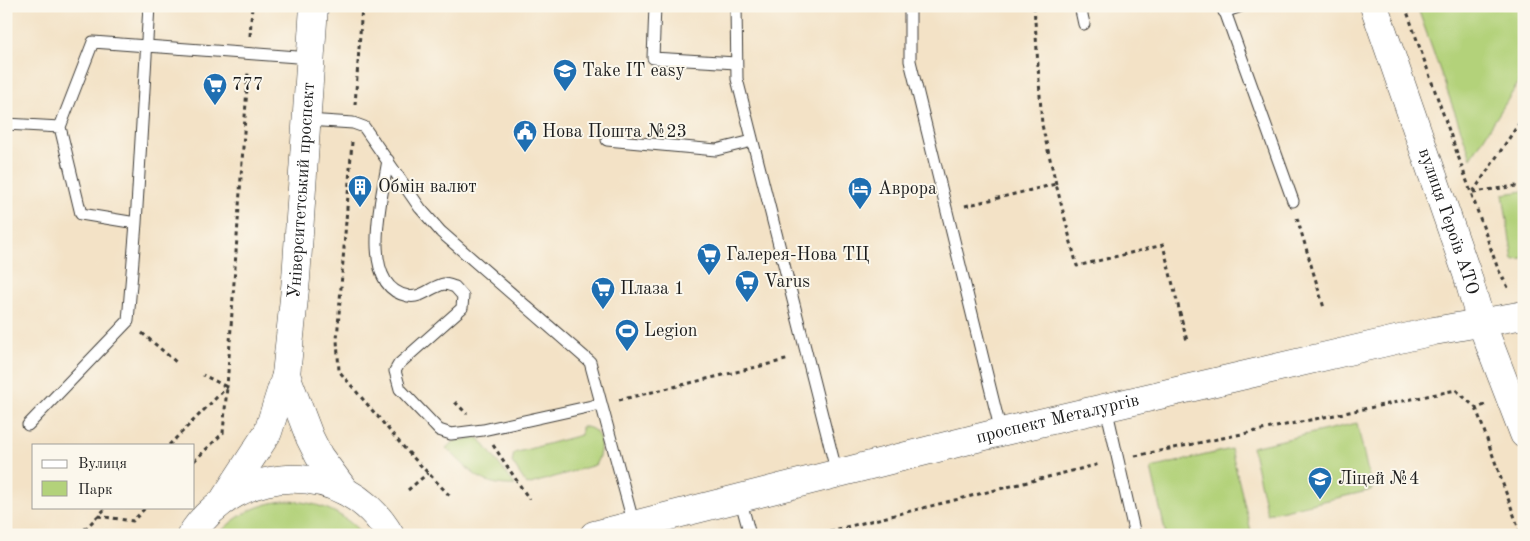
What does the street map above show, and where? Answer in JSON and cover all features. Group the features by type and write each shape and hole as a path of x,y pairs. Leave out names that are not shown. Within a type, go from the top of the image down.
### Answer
{"main road":[{"name":"Університетський проспект","path":"225,498 268,432 286,375 296,279 314,6"},
{"name":"вулиця Героїв АТО","path":"1374,6 1467,274 1481,322 1524,434"},
{"name":"проспект Металургів","path":"594,535 1106,407 1434,331 1523,315"},
{"path":"286,375 310,438 319,456 345,491"},
{"path":"191,535 214,506 247,486 280,479 296,478 321,482 345,491 368,507 394,533"}],"lane":[{"path":"28,425 128,321 149,6"},
{"path":"655,6 653,58 736,63"},
{"path":"736,6 736,63 752,141 837,474"},
{"path":"910,6 910,61 1001,432"},
{"path":"1080,6 1084,24"},
{"path":"1241,6 1224,9 1293,202"},
{"path":"136,223 81,214 60,128 93,42 311,58"},
{"path":"307,120 353,123 364,127 371,133 420,208 441,232 590,362 634,525"},
{"path":"6,124 60,128"},
{"path":"606,140 716,150 752,141"},
{"path":"388,160 376,235 377,260 384,279 394,290 408,296 422,294 444,284 455,287 462,296 462,308 400,364 395,372 400,389 439,430 451,434 483,430 601,404"},
{"path":"1106,407 1135,535"},
{"path":"740,498 750,535"}],"path":[{"path":"195,460 223,433 252,6"},
{"path":"362,6 337,340 339,371 451,498"},
{"path":"1034,6 1042,125 1077,266 1162,245 1187,342"},
{"path":"1405,6 1473,192 1498,269 1523,315"},
{"path":"1473,192 1524,116"},
{"path":"946,211 1056,184"},
{"path":"1473,192 1524,185"},
{"path":"1293,202 1324,308"},
{"path":"128,321 176,362"},
{"path":"601,404 796,358 808,358"},
{"path":"202,375 227,387"},
{"path":"170,444 227,387"},
{"path":"814,535 1118,459 1456,390 1476,408 1521,535"},
{"path":"1476,408 1511,398"},
{"path":"456,402 483,430 529,499"},
{"path":"408,490 428,473"},
{"path":"79,535 106,508"},
{"path":"98,516 133,521 145,508"}],"green space":[{"path":"1417,6 1524,6 1524,74 1471,158"},
{"path":"1524,191 1524,259 1513,260 1503,194"},
{"path":"1357,423 1372,490 1267,514 1252,447"},
{"path":"581,427 588,427 594,430 600,440 600,453 595,465 527,485 512,462 514,453 581,435"},
{"path":"479,438 515,485 492,483 476,476 446,448 454,441"},
{"path":"1231,449 1252,535 1166,535 1151,468"},
{"path":"284,501 318,505 328,509 346,520 363,535 218,535 240,516 256,508"}],"place":[{"name":"Take IT easy","path":"565,92"},
{"name":"777","path":"215,106"},
{"name":"Нова Пошта №23","path":"525,153"},
{"name":"Обмін валют","path":"360,208"},
{"name":"Аврора","path":"860,210"},
{"name":"Галерея-Нова ТЦ","path":"709,276"},
{"name":"Varus","path":"747,303"},
{"name":"Плаза 1","path":"603,310"},
{"name":"Legion","path":"627,352"},
{"name":"Ліцей №4","path":"1320,500"}]}
